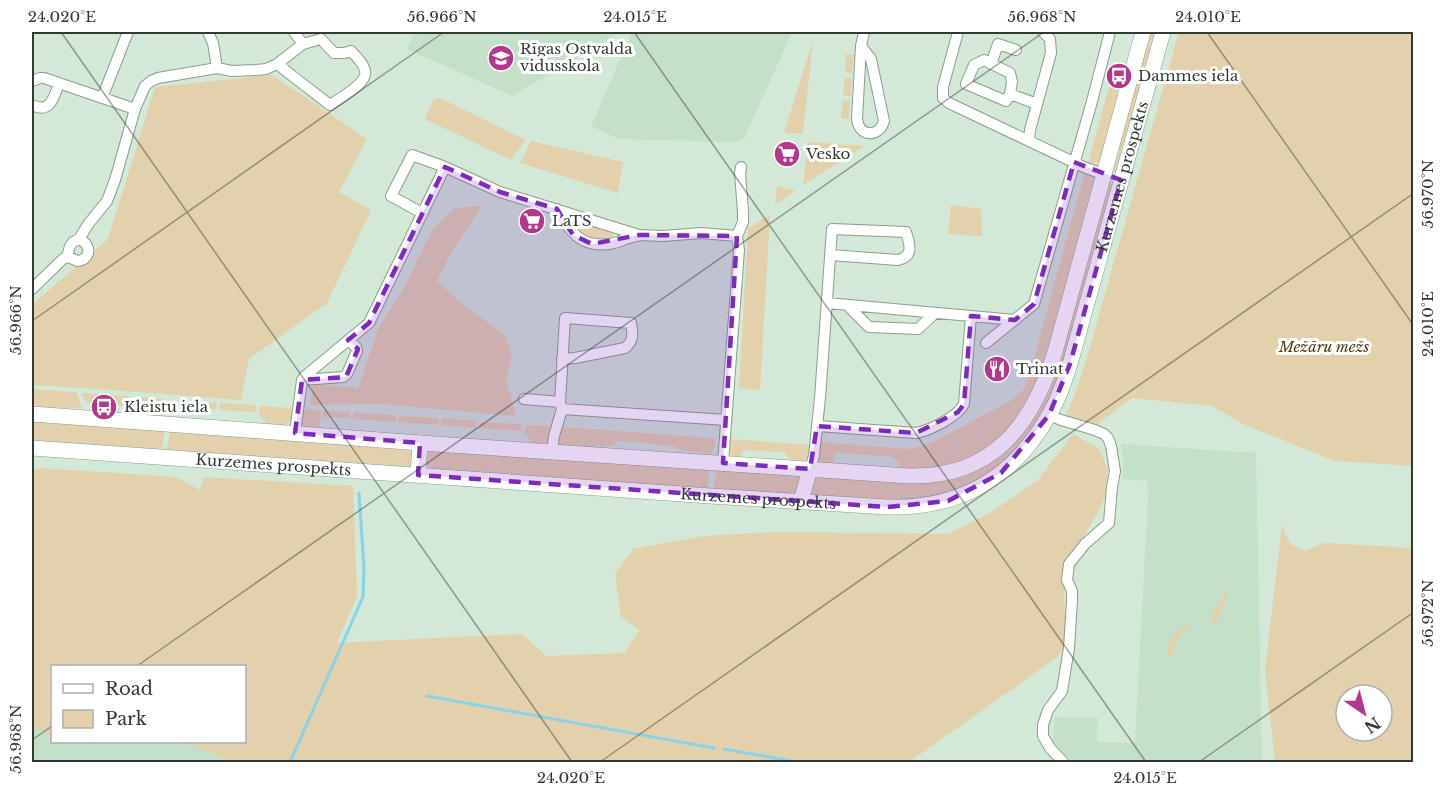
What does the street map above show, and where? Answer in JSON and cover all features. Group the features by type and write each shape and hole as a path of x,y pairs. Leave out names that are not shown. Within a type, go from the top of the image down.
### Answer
{"main road":[{"name":"Kurzemes prospekts","path":"32,414 909,476 948,473 971,465 991,454 1021,424 1039,394 1050,365 1143,32"},
{"name":"Kurzemes prospekts","path":"32,448 903,507 932,505 948,501 976,490 1001,472 1025,450 1049,415 1061,390 1163,32"},
{"path":"1103,174 1121,180"},
{"path":"418,475 420,443"},
{"path":"801,501 810,469"}],"street":[{"path":"102,98 128,32"},
{"path":"208,32 213,43 217,68"},
{"path":"294,32 303,44"},
{"path":"861,46 871,59 884,121 880,129 869,133 860,128 857,118 861,46 864,32"},
{"path":"958,32 943,87 943,98 949,103 1103,174"},
{"path":"1029,141 1051,53 1050,39 1043,32"},
{"path":"986,343 1034,304 1110,32"},
{"path":"32,289 67,257 70,246 79,239 93,216 104,207 111,193 135,109 145,87 151,81 217,68 232,71 266,69 277,64 303,44 321,39 334,53 351,51 366,73 364,81 330,105 277,64"},
{"path":"991,64 998,44 1016,51"},
{"path":"984,60 1010,74 1012,82 1010,94 1006,101 966,84 974,65 984,60"},
{"path":"32,81 40,78 59,83 135,109"},
{"path":"32,105 41,108 49,105 55,97 59,83"},
{"path":"1010,94 1037,104"},
{"path":"422,213 391,196 412,154 500,192 639,235"},
{"path":"295,433 302,380 369,323 445,167"},
{"path":"723,463 739,250 737,236 743,222 741,167"},
{"path":"557,209 573,235 592,244 610,244 639,235 701,233 737,236"},
{"path":"810,469 814,456 817,426 827,303 830,255 832,229 906,232 910,244 907,256 898,260 830,255"},
{"path":"67,257 77,261 86,256 87,246 79,239"},
{"path":"827,303 1015,320"},
{"path":"847,305 869,327 918,329 936,313"},
{"path":"817,426 916,433 932,428 958,412 964,404 970,316"},
{"path":"552,452 561,405 562,359 565,318 631,323 632,340 625,348 562,359"},
{"path":"302,380 343,377 347,374 357,351 348,340"},
{"path":"524,399 561,405 726,420"},
{"path":"1049,415 1104,434 1112,446 1115,471 1109,523 1085,544 1069,564 1067,580 1072,601 1069,648 1062,691 1048,710 1043,725 1043,736 1063,762"}],"highlighted area":[{"path":"1074,162 1121,180 1070,364 1049,415 1001,473 948,501 887,507 418,475 420,443 295,433 302,380 346,377 358,349 348,340 369,323 445,167 500,192 557,209 573,235 592,244 639,235 737,236 723,463 810,469 817,426 916,433 958,412 964,404 971,316 1015,320 1034,304"}],"shaded area":[{"name":"Rīgas Ostvalda vidusskola","path":"415,32 619,32 513,96 407,49"},
{"path":"632,32 792,32 744,139 734,142 619,139 591,126"},
{"path":"1121,444 1256,453 1262,762 1070,762 1053,741 1055,717 1098,718 1097,742 1135,743 1148,498 1147,481 1122,479 1124,464"},
{"path":"32,727 51,736 51,743 186,743 233,762 32,762"}],"green space":[{"path":"1150,32 1156,32 1119,170 1115,172 1111,169"},
{"name":"Mežāru mežs","path":"1179,32 1413,32 1413,466 1335,461 1243,424 1212,406 1132,398 1096,425 1065,418 1088,354"},
{"path":"813,40 803,134 784,133"},
{"path":"846,54 854,55 852,73 845,72"},
{"path":"272,75 367,139 339,192 371,210 327,303 249,359 241,400 32,385 32,305 108,239 155,87"},
{"path":"845,77 852,78 851,96 843,95"},
{"path":"1109,87 1118,89 1101,160 1093,165 1088,164"},
{"path":"440,98 525,140 511,160 425,119 433,100"},
{"path":"843,100 850,101 849,119 841,118"},
{"path":"531,141 623,162 618,193 520,163"},
{"path":"808,142 864,146 803,185"},
{"path":"1085,172 1096,183 1093,193 1089,196 1041,375 1033,393 1007,431 980,454 952,466 905,471 893,457 835,453 833,465 820,463 818,460 820,442 915,448 935,441 1012,400 1024,389"},
{"path":"1108,183 1113,185 1059,380 1037,425 1005,462 968,488 920,501 812,496 810,493 813,476 944,480 960,476 978,469 1019,435"},
{"path":"777,186 795,191 775,205"},
{"path":"951,205 981,209 982,236 948,234"},
{"path":"482,206 454,248 437,281 460,302 505,335 512,356 506,379 516,416 380,404 310,405 313,384 358,388 379,327 403,290 432,230 455,208"},
{"path":"770,215 760,390 739,388 748,228"},
{"path":"579,222 613,233 614,236 611,239 592,241 572,227 574,223"},
{"path":"32,389 76,392 82,408 37,409 32,403"},
{"path":"82,393 129,396 129,398 125,406 87,402"},
{"path":"136,397 165,399 166,418 129,411"},
{"path":"184,401 216,403 217,409 181,407"},
{"path":"222,403 254,405 257,409 256,412 220,410"},
{"path":"262,406 291,408 293,410 291,420 283,426 269,426 259,415 259,409"},
{"path":"301,409 319,410 321,413 320,428 304,427 300,423"},
{"path":"325,410 348,412 350,418 323,417"},
{"path":"355,412 394,415 396,422 353,419"},
{"path":"399,417 439,420 438,425 398,422"},
{"path":"443,418 475,421 476,428 441,425"},
{"path":"32,420 165,430 161,451 32,442"},
{"path":"482,422 520,424 522,431 479,428"},
{"path":"526,425 551,426 547,441 534,445 524,433"},
{"path":"561,427 713,438 715,447 710,454 679,450 673,446 619,441 616,441 615,446 562,447 559,442"},
{"path":"170,431 410,450 413,461 406,468 167,450"},
{"path":"1073,434 1099,449 1108,469 1106,496 1080,543 1063,564 1065,647 1056,658 909,762 233,762 186,743 246,743 246,665 51,665 51,736 32,727 32,470 41,468 176,477 200,490 204,477 353,486 357,596 337,643 522,634 546,656 625,653 639,630 621,617 615,574 633,549 704,536 776,532 948,534 990,513 1038,480"},
{"path":"730,439 810,445 808,458 804,463 793,463 784,452 743,450 741,460 730,454"},
{"path":"433,450 709,468 708,489 434,470 427,465 427,457"},
{"path":"717,469 801,477 793,495 713,490"},
{"path":"1282,525 1290,544 1305,551 1324,543 1413,548 1413,762 1275,762 1265,670"},
{"path":"1228,589 1230,590 1217,622 1211,625 1214,611"},
{"path":"1190,621 1176,643 1173,655 1166,659 1172,637"}],"waterway":[{"path":"290,762 363,597 364,568 359,493"},
{"path":"427,696 714,748"},
{"path":"724,749 796,762"}],"place":[{"name":"Rīgas Ostvalda vidusskola","path":"501,58"},
{"name":"Dammes iela","path":"1119,76"},
{"name":"Vesko","path":"787,154"},
{"name":"LaTS","path":"532,221"},
{"name":"Trinat","path":"997,369"},
{"name":"Kleistu iela","path":"104,407"}]}
